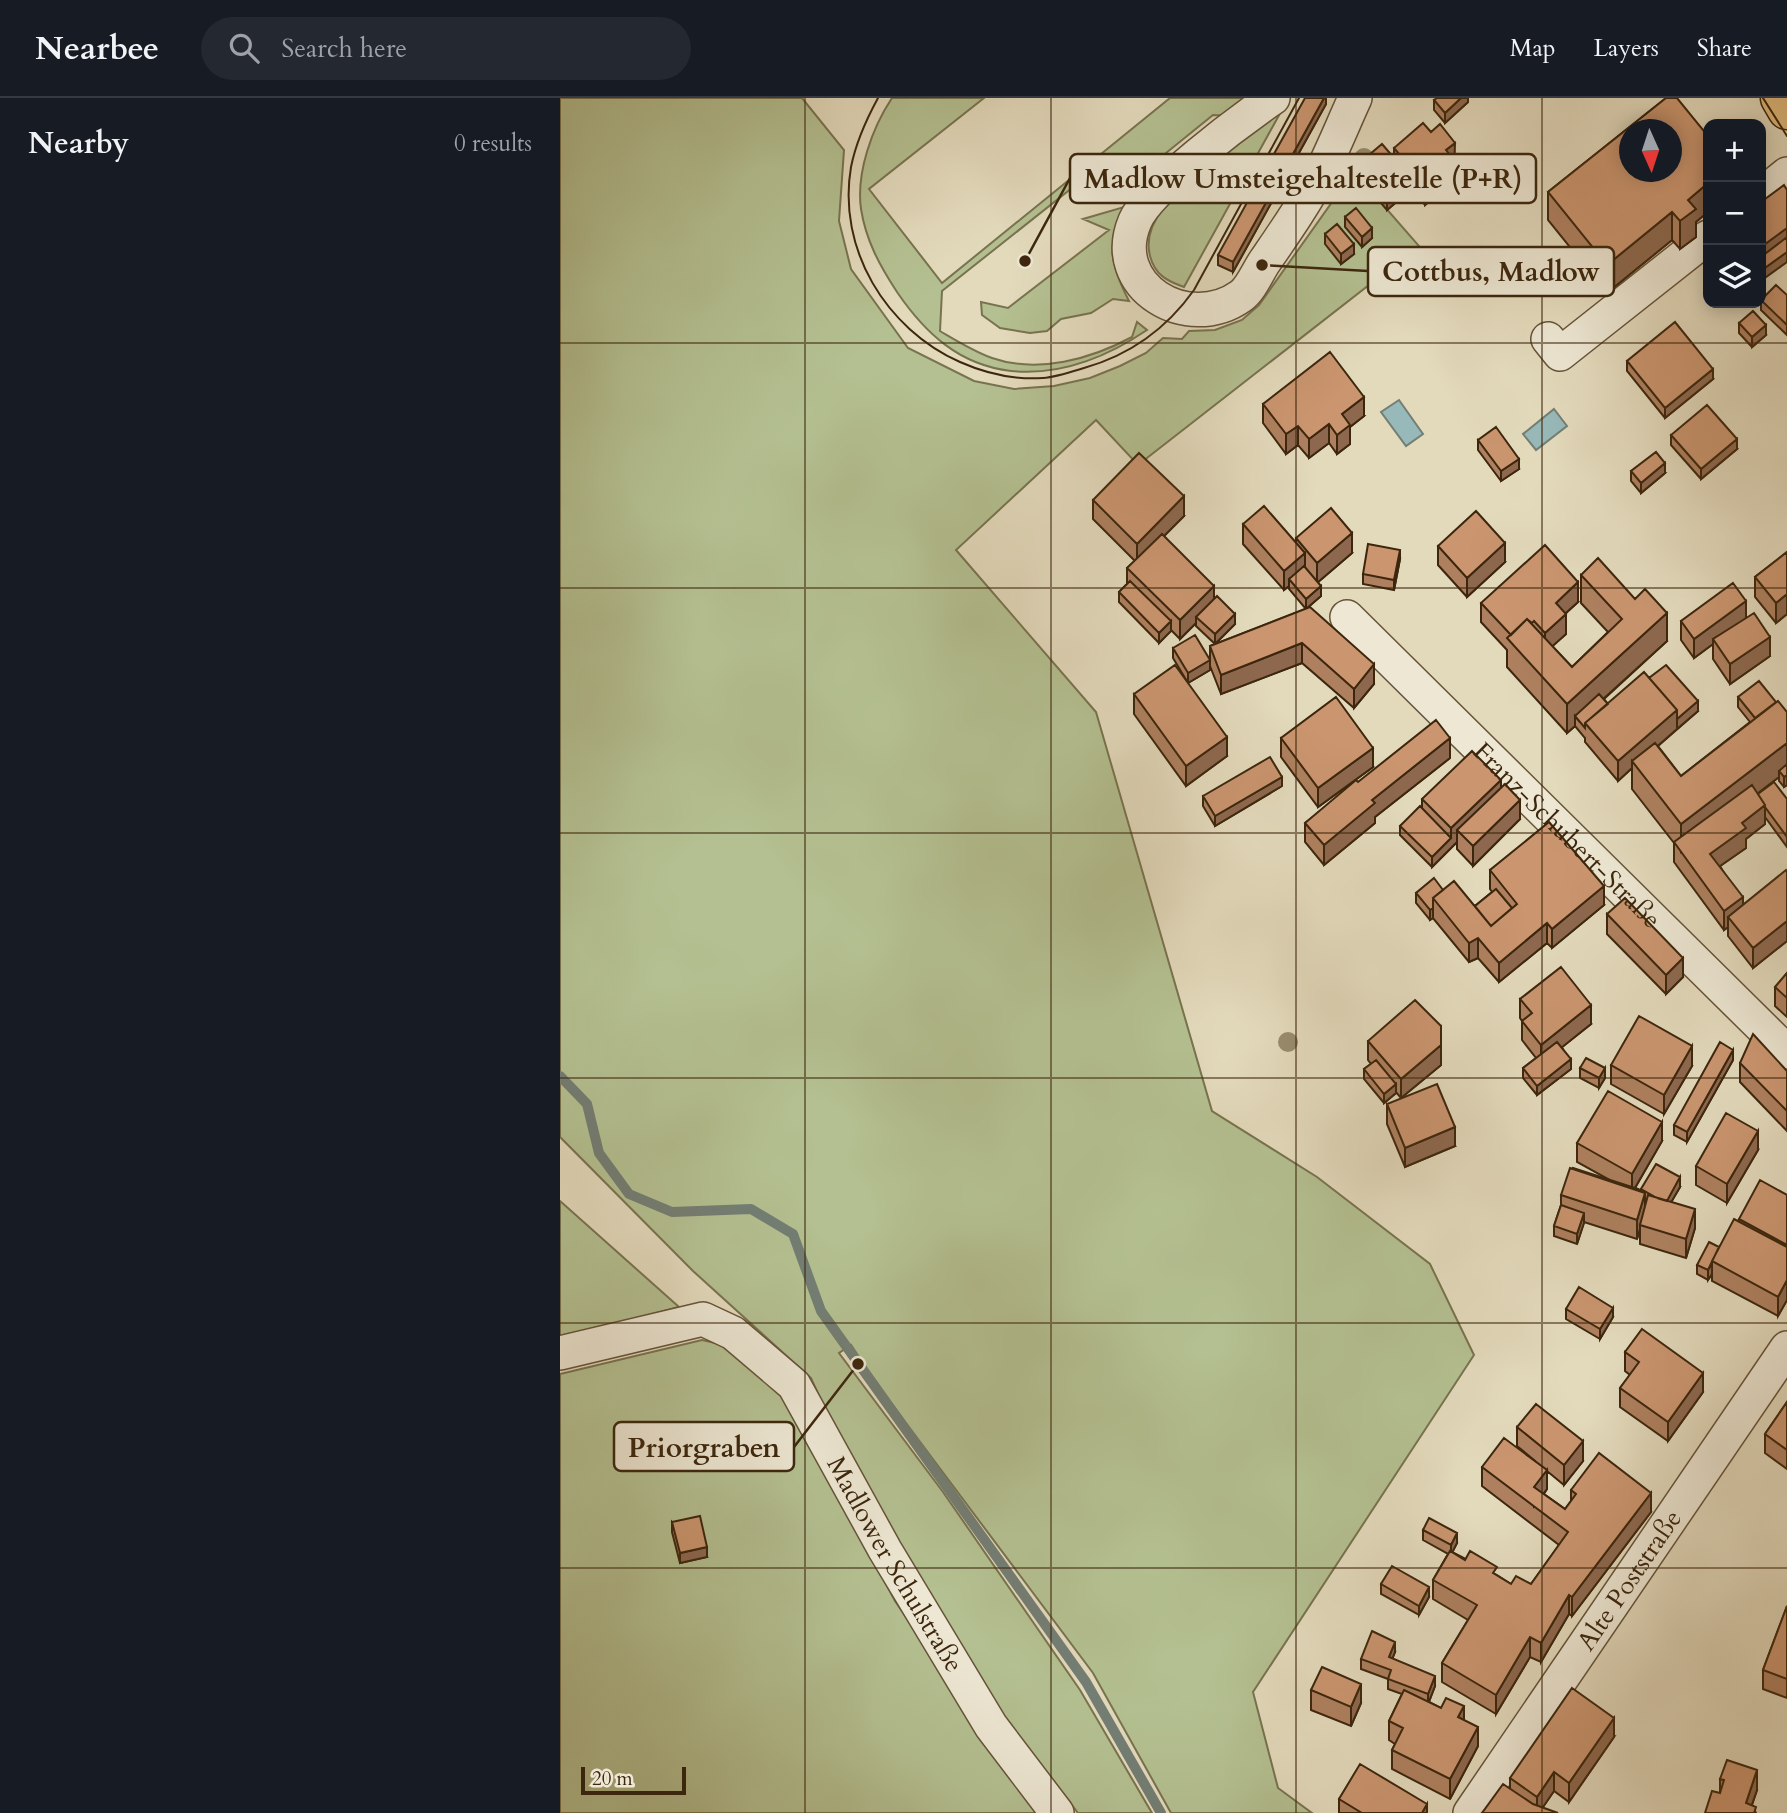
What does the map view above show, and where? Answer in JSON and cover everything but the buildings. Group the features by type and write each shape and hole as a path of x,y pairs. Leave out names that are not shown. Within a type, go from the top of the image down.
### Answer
{"main road":[{"path":"1780,98 1787,110"}],"street":[{"path":"1273,98 1237,123 1152,195 1136,218 1130,233 1129,250 1137,275 1152,294 1180,309 1217,307 1242,295 1290,225 1321,172 1355,98"},
{"path":"1766,191 1787,174"},
{"path":"1548,339 1560,354 1703,241"},
{"name":"Franz-Schubert-Straße","path":"1347,617 1787,1052"},
{"name":"Madlower Schulstraße","path":"560,1353 703,1319 733,1333 794,1385 885,1550 991,1727 1057,1813"},
{"name":"Alte Poststraße","path":"1469,1813 1787,1348"}],"green space":[{"path":"560,98 802,98 844,150 839,221 851,269 908,348 974,381 1014,389 1054,386 1090,378 1146,353 1163,338 1182,339 1189,331 1215,330 1242,320 1259,305 1335,198 1357,175 1419,246 1138,465 1096,420 956,550 1096,712 1212,1111 1317,1177 1430,1264 1474,1355 1253,1692 1278,1788 1312,1813 1171,1813 1093,1673 876,1383 851,1345 839,1353 943,1492 1080,1690 1152,1813 1078,1813 967,1668 885,1540 811,1378 693,1271 560,1137"},
{"path":"892,98 984,98 869,189 942,283 1170,98 1253,98 1230,116 1213,115 1166,153 1163,170 1148,180 1135,173 1072,188 942,291 940,331 978,352 1010,363 1046,364 1082,358 1132,337 1137,322 1147,330 1100,356 1065,367 1030,372 992,368 945,345 919,321 879,263 863,221 861,181 872,137"},
{"path":"1288,99 1184,287 1167,280 1158,273 1150,256 1149,240 1161,212 1184,187"},
{"path":"1124,207 1112,244 1114,266 1129,301 1113,299 1091,313 1061,319 1047,331 1030,333 1000,328 982,315 981,302 1008,308 1109,230 1083,219"},
{"path":"560,1201 679,1307 560,1338"},
{"path":"702,1340 733,1347 782,1391 895,1601 1040,1813 560,1813 560,1374"}],"water":[{"path":"1399,400 1423,434 1406,446 1381,412"},
{"path":"1554,409 1567,426 1536,450 1523,434"}],"waterway":[{"path":"560,1076 587,1104 599,1153 629,1194 672,1212 751,1209 793,1234 821,1311 1086,1682 1161,1813"}],"tram line":[{"path":"878,98 856,149 851,167 849,198 852,227 860,256 872,283 889,307 933,348 980,370 1011,377 1032,378 1064,374 1117,356 1146,338 1172,316 1194,290 1299,98"},
{"path":"1763,98 1787,136"}],"place":[{"name":"Madlow Umsteigehaltestelle (P+R)","path":"1025,261"},
{"name":"Cottbus, Madlow","path":"1262,265"},
{"name":"Priorgraben","path":"858,1364"}]}
